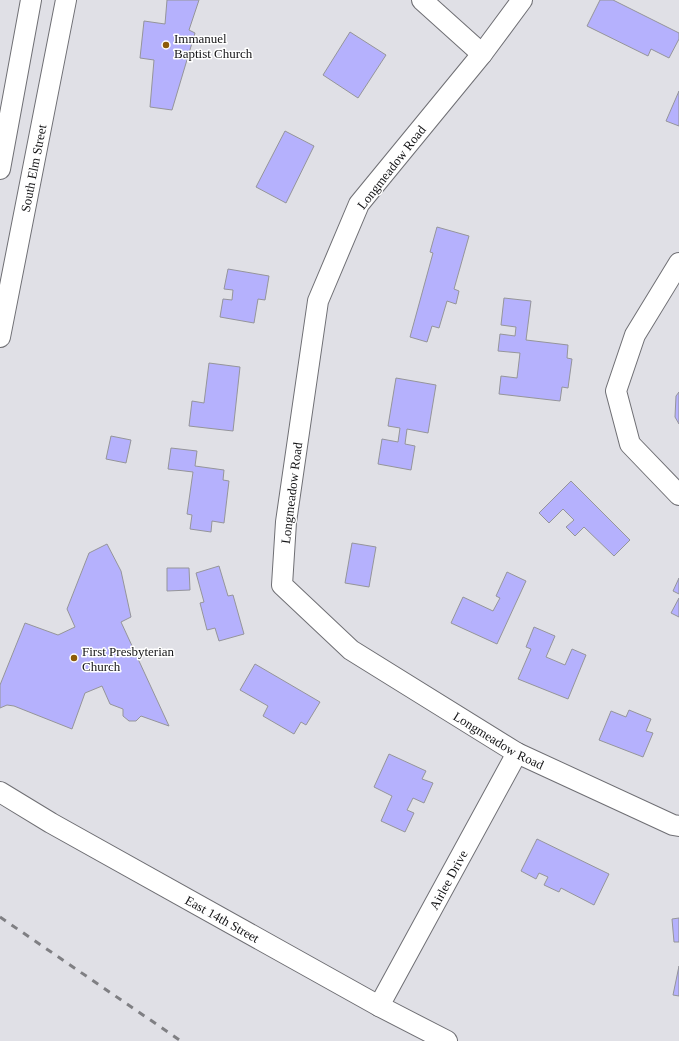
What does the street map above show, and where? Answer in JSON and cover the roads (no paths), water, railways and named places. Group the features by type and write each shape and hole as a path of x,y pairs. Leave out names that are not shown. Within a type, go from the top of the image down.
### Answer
{"street":[{"path":"0,169 32,0"},
{"name":"South Elm Street","path":"0,337 4,287 64,0"},
{"path":"422,0 482,54"},
{"name":"Longmeadow Road","path":"522,0 482,54 359,204 318,301 286,522 282,585 351,650 517,752 673,825 679,826"},
{"path":"679,263 635,335 616,391 630,444 679,495"},
{"name":"Airlee Drive","path":"379,1006 517,752"},
{"name":"East 14th Street","path":"0,792 51,823 379,1006 447,1041"}],"railway":[{"path":"0,917 181,1041"}],"place":[{"name":"Immanuel Baptist Church","path":"166,45"},
{"name":"First Presbyterian Church","path":"74,658"}]}
